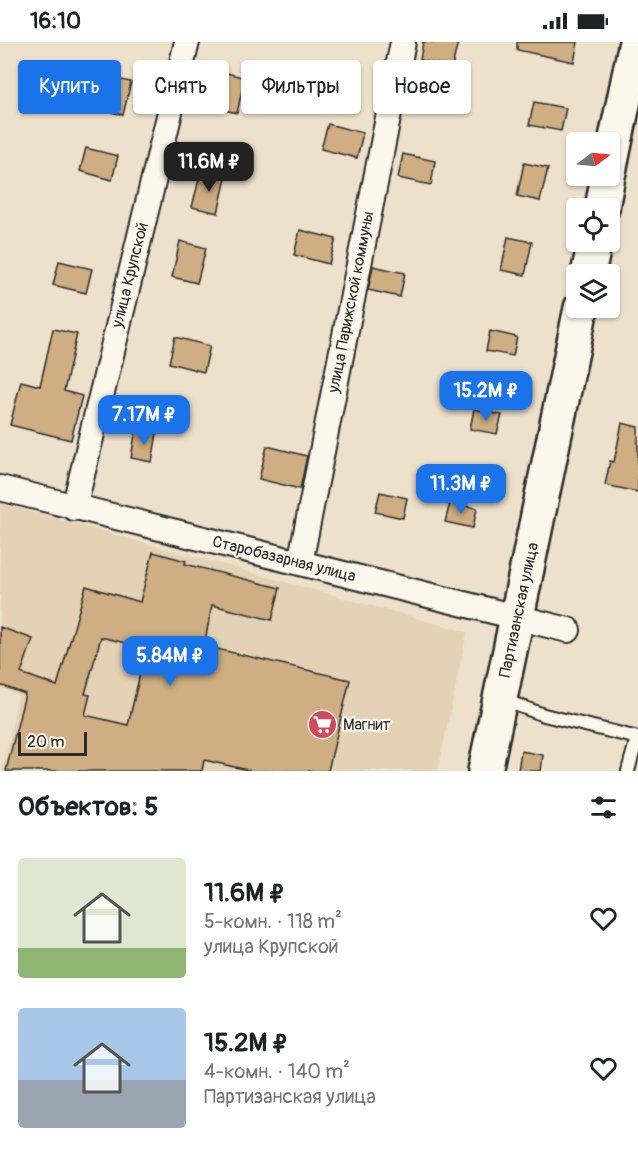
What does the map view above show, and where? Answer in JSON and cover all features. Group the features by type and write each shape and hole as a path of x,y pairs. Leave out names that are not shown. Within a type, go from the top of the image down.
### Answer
{"main road":[{"path":"618,132 636,42"},
{"name":"Партизанская улица","path":"485,771 579,318"}],"street":[{"name":"улица Крупской","path":"74,508 187,42"},
{"name":"улица Парижской коммуны","path":"300,563 403,42"},
{"name":"Старобазарная улица","path":"0,488 568,630"}],"lane":[{"path":"501,699 544,715 637,738 628,771"}],"shaded area":[{"path":"0,503 467,632 438,771 3,771 18,695 0,688"}],"building":[{"path":"423,42 458,42 454,60 420,60"},
{"path":"517,42 578,42 574,62 517,50"},
{"path":"229,74 241,77 241,96 237,113 229,111"},
{"path":"121,80 131,82 123,115 119,114 121,114"},
{"path":"534,102 566,108 561,131 529,125"},
{"path":"328,124 363,133 357,158 321,149"},
{"path":"86,148 118,156 112,180 80,171"},
{"path":"403,154 435,161 431,185 398,178"},
{"path":"524,163 548,168 540,201 517,196"},
{"path":"201,172 226,178 218,213 192,207"},
{"path":"300,230 336,239 329,264 294,255"},
{"path":"508,237 532,242 525,275 501,270"},
{"path":"180,241 206,248 197,283 172,277"},
{"path":"59,261 92,269 86,293 53,285"},
{"path":"373,266 405,273 400,297 368,290"},
{"path":"53,329 77,334 64,391 82,396 71,440 10,425 21,381 40,386"},
{"path":"490,331 517,337 513,356 486,351"},
{"path":"175,337 210,346 204,372 169,363"},
{"path":"474,409 502,415 497,434 470,429"},
{"path":"622,423 638,427 638,492 605,485 610,461 614,462"},
{"path":"136,429 157,433 152,462 131,458"},
{"path":"267,446 307,456 300,489 259,479"},
{"path":"380,492 407,498 403,518 375,512"},
{"path":"450,503 477,508 473,528 445,522"},
{"path":"153,552 186,561 185,564 280,588 272,620 212,605 204,646 350,680 328,771 252,771 204,760 202,771 6,771 25,694 0,685 0,627 33,639 21,673 57,686 86,586 140,602","holes":["101,637 146,648 128,725 85,715 90,695 85,694"]},
{"path":"521,751 543,755 541,771 518,771"}],"place":[{"name":"Магнит","path":"322,725"}]}
